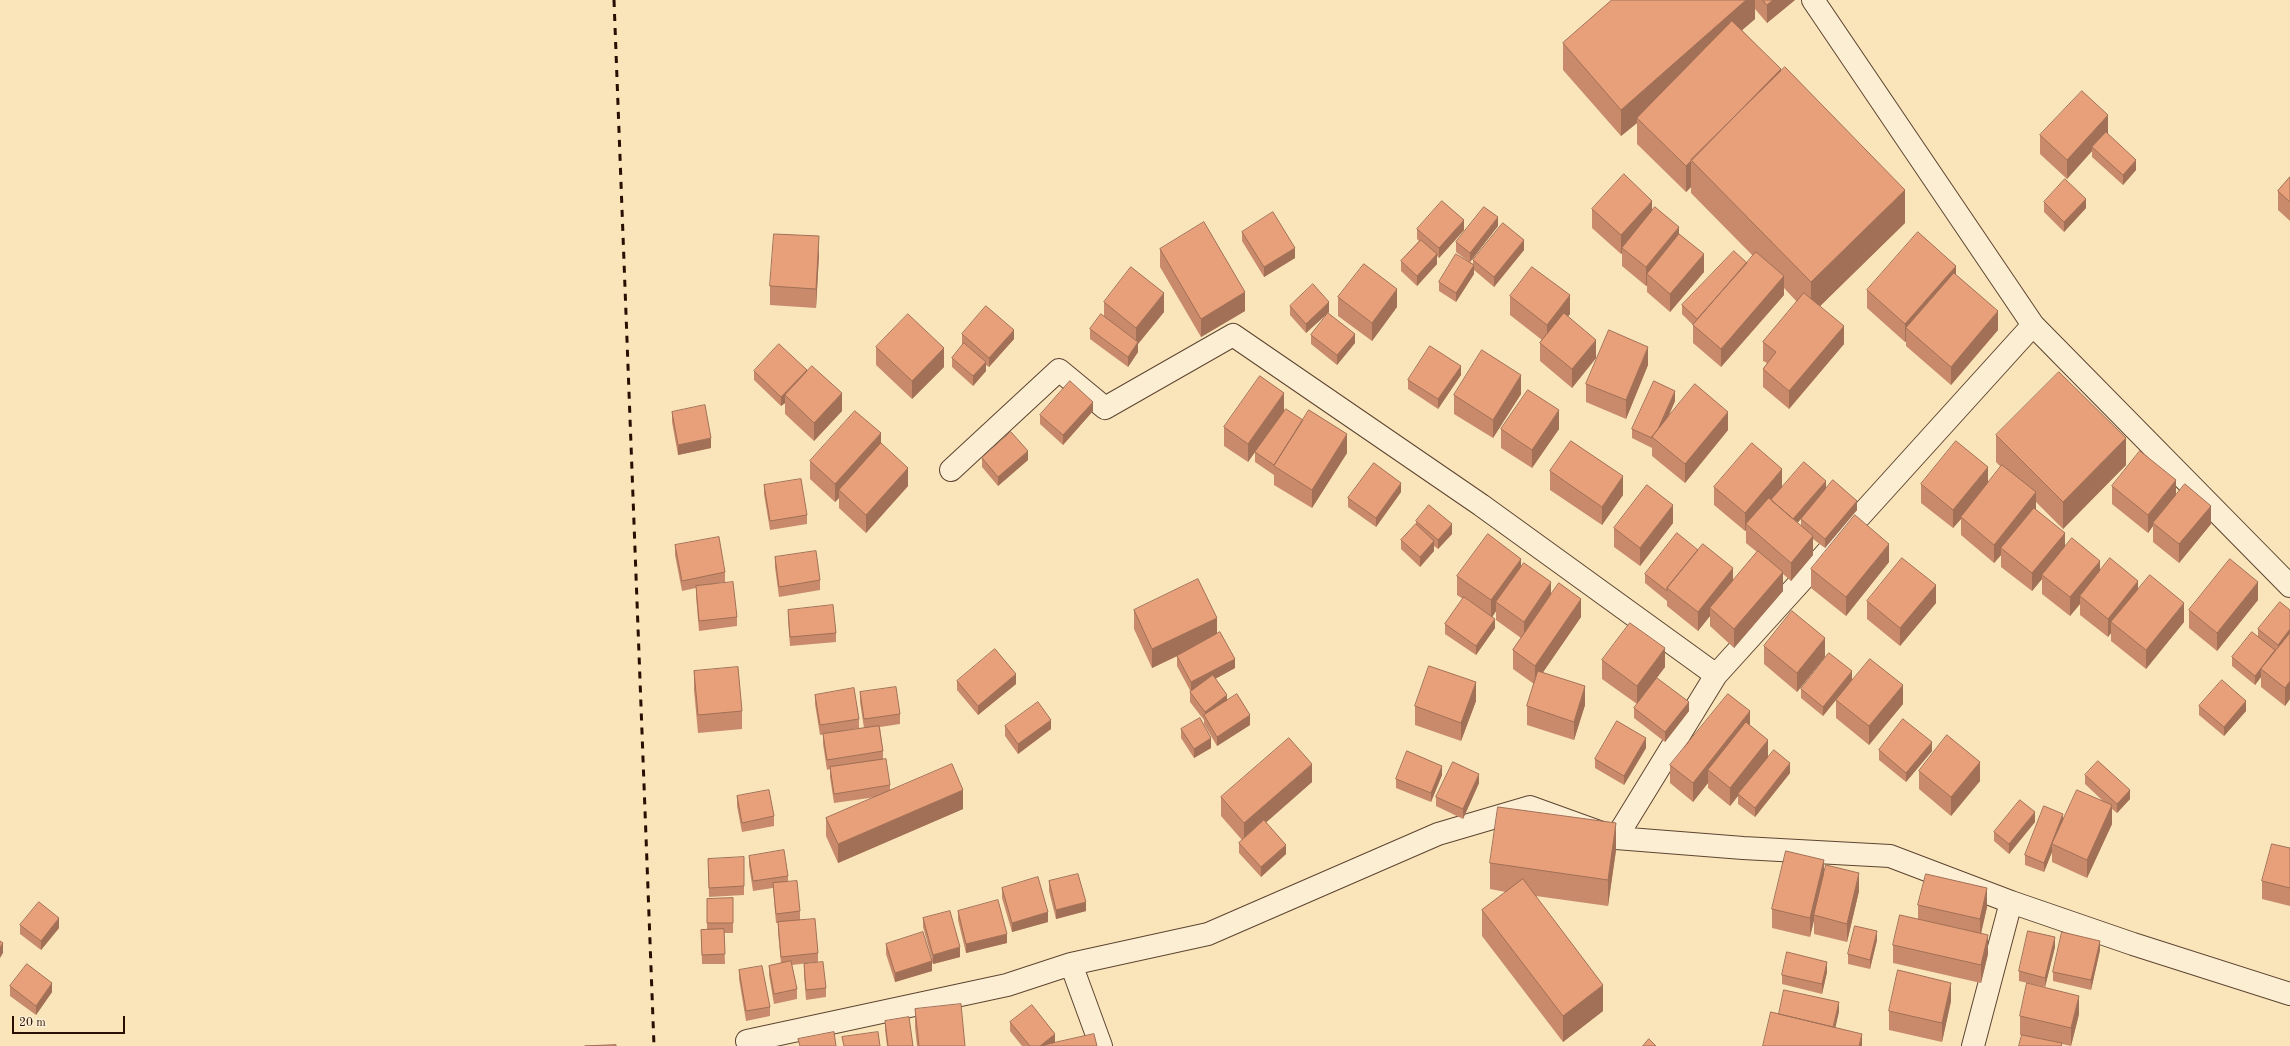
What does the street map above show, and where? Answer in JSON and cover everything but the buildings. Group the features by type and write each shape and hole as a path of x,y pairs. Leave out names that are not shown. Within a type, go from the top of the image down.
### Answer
{"street":[{"path":"1813,0 2033,325 2290,586"},
{"path":"1616,838 1716,676 2033,325"},
{"path":"951,470 1059,370 1105,408 1233,335 1481,505 1716,676"},
{"path":"747,1041 1007,985 1071,964 1208,934 1438,834 1530,807 1616,838 1743,848 1890,856 2011,902 2133,944 2290,994"},
{"path":"1973,1046 2011,902"},
{"path":"1071,964 1101,1046"}],"railway":[{"path":"614,0 654,1046"}]}
